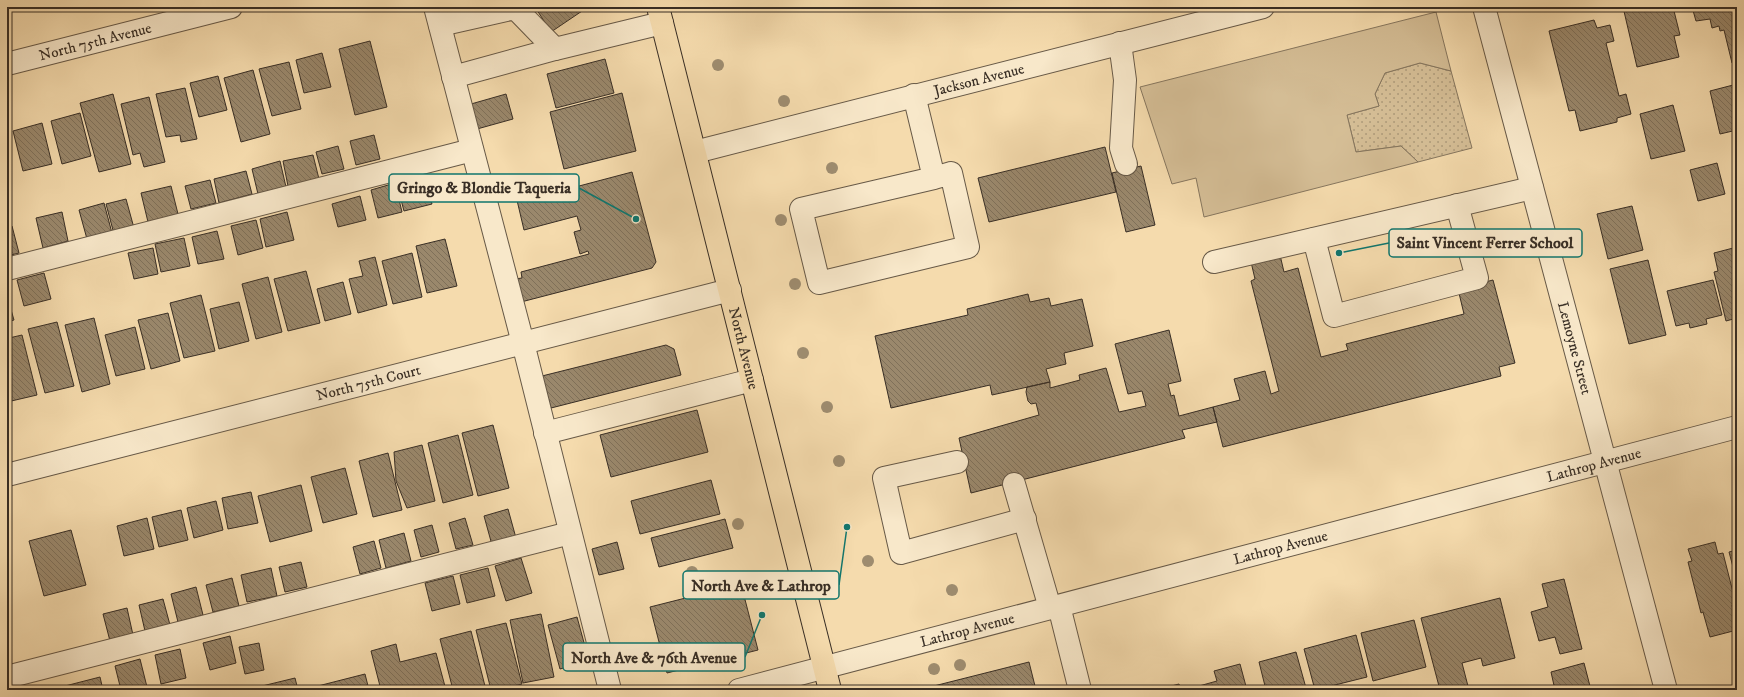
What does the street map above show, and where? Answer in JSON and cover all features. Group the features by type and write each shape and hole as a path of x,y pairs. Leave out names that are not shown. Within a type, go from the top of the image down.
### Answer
{"main road":[{"name":"North Avenue","path":"660,15 830,690"}],"street":[{"name":"North 75th Avenue","path":"7,64 231,7"},
{"name":"Jackson Avenue","path":"695,152 1263,7"},
{"name":"Lemoyne Street","path":"1484,7 1666,690"},
{"path":"555,49 515,8 438,16 523,343 610,690"},
{"path":"453,77 555,49 660,15"},
{"path":"1120,43 1125,80 1121,148 1126,164"},
{"path":"914,95 934,178"},
{"path":"7,269 472,150"},
{"path":"951,173 968,247 819,283 801,209 934,178 951,173"},
{"path":"1214,262 1532,188"},
{"path":"1314,239 1334,316 1476,278 1457,206"},
{"name":"North 75th Court","path":"7,475 730,290"},
{"path":"545,433 752,380"},
{"name":"Lathrop Avenue","path":"739,690 1606,461 1737,428"},
{"path":"957,462 884,478 901,553 1025,519"},
{"path":"1014,484 1055,607 1080,690"},
{"path":"10,676 570,533"}],"shaded area":[{"path":"1436,12 1451,71 1420,63 1385,73 1375,94 1379,106 1347,115 1356,152 1401,146 1418,162 1204,217 1196,178 1172,184 1140,87"},
{"path":"1420,63 1451,71 1472,148 1418,162 1401,146 1356,152 1347,115 1379,106 1375,94 1385,73"}],"building":[{"path":"535,7 588,7 551,32"},
{"path":"1623,7 1673,7 1680,35 1674,36 1679,57 1637,67"},
{"path":"1692,7 1737,7 1737,61 1732,63 1724,30 1720,31 1719,26 1712,28 1710,19 1696,21"},
{"path":"1594,20 1597,28 1610,25 1614,41 1606,43 1619,96 1626,94 1631,114 1617,118 1617,122 1580,131 1575,110 1569,111 1549,31"},
{"path":"370,41 387,107 355,115 339,49"},
{"path":"322,53 331,87 304,93 296,60"},
{"path":"605,59 614,93 556,108 547,74"},
{"path":"289,62 301,109 272,116 259,69"},
{"path":"253,70 270,134 241,142 224,78"},
{"path":"218,76 227,110 199,117 190,83"},
{"path":"1737,84 1737,130 1720,134 1710,91"},
{"path":"185,88 197,139 181,142 180,135 166,137 156,94"},
{"path":"622,93 636,151 564,169 550,112"},
{"path":"113,94 131,164 99,172 80,103"},
{"path":"506,94 513,119 477,129 471,104"},
{"path":"149,97 165,162 144,167 140,153 133,155 121,104"},
{"path":"1673,105 1685,151 1651,159 1640,114"},
{"path":"80,113 91,156 62,164 51,121"},
{"path":"42,123 52,164 23,171 13,131"},
{"path":"374,135 380,159 356,165 350,141"},
{"path":"338,146 344,169 322,174 316,152"},
{"path":"1105,147 1116,192 989,222 978,178"},
{"path":"313,155 319,179 288,186 283,161"},
{"path":"280,161 286,187 258,194 252,169"},
{"path":"1717,163 1725,194 1698,201 1690,170"},
{"path":"1141,166 1155,225 1126,232 1112,173"},
{"path":"246,171 252,194 219,203 214,179"},
{"path":"632,172 656,262 652,268 521,302 515,279 522,278 521,272 589,254 588,251 580,254 574,232 581,230 577,216 524,230 516,196 563,184 564,190"},
{"path":"425,178 432,204 404,211 397,185"},
{"path":"210,180 216,203 191,209 185,186"},
{"path":"395,183 402,212 378,218 371,190"},
{"path":"171,186 178,214 148,222 141,193"},
{"path":"360,196 366,220 338,227 332,204"},
{"path":"126,199 134,228 114,234 106,204"},
{"path":"104,203 112,233 87,239 79,210"},
{"path":"1632,206 1643,250 1608,259 1597,214"},
{"path":"62,212 68,241 43,248 36,218"},
{"path":"287,212 294,240 266,247 260,219"},
{"path":"256,220 263,248 238,255 231,226"},
{"path":"12,226 19,253 7,256 7,227"},
{"path":"217,231 224,259 198,264 192,237"},
{"path":"184,238 190,266 161,272 155,244"},
{"path":"445,239 457,286 427,293 416,246"},
{"path":"1737,247 1737,318 1726,321 1714,272 1718,271 1714,253"},
{"path":"153,248 158,274 134,279 128,253"},
{"path":"412,253 422,297 393,304 382,261"},
{"path":"1280,255 1284,272 1298,268 1321,357 1348,350 1346,344 1464,314 1458,289 1493,280 1515,363 1499,367 1501,376 1223,447 1213,407 1240,400 1234,379 1265,371 1271,394 1279,391 1251,281 1255,279 1251,262"},
{"path":"375,257 387,305 358,313 349,279 363,276 359,261"},
{"path":"1648,260 1666,335 1629,344 1610,269"},
{"path":"306,271 320,323 288,331 274,279"},
{"path":"44,273 51,299 24,306 17,280"},
{"path":"268,277 282,332 256,339 242,284"},
{"path":"1713,280 1722,315 1706,319 1707,324 1690,328 1689,323 1676,326 1667,291"},
{"path":"343,282 351,314 325,321 317,289"},
{"path":"1028,294 1030,302 1049,298 1051,306 1082,299 1093,346 1064,353 1066,364 1046,369 1050,382 992,395 990,385 891,408 875,336 968,315 967,309"},
{"path":"201,295 215,351 184,358 170,303"},
{"path":"7,296 14,320 7,322"},
{"path":"239,302 249,341 219,349 210,309"},
{"path":"168,313 180,361 151,369 138,320"},
{"path":"94,318 110,384 82,392 65,325"},
{"path":"57,322 74,386 45,393 28,329"},
{"path":"135,327 145,369 116,376 105,335"},
{"path":"7,328 9,338 22,335 37,395 7,402"},
{"path":"1169,330 1181,381 1168,384 1171,396 1174,395 1179,416 1213,407 1217,422 1182,430 1185,438 971,493 959,438 1039,415 1036,403 1031,404 1028,401 1026,392 1027,387 1050,382 1050,388 1080,380 1079,375 1106,368 1119,412 1146,406 1142,391 1128,394 1115,344"},
{"path":"666,345 674,349 681,375 551,408 542,376"},
{"path":"697,410 708,452 611,477 600,435"},
{"path":"493,425 509,488 478,496 462,433"},
{"path":"458,435 473,495 443,503 428,443"},
{"path":"422,445 435,501 407,508 396,481 394,452"},
{"path":"388,453 402,510 373,517 359,461"},
{"path":"345,468 357,514 323,523 311,477"},
{"path":"711,480 720,514 640,534 631,501"},
{"path":"301,485 312,531 270,542 258,496"},
{"path":"251,492 258,523 228,529 222,498"},
{"path":"216,501 223,530 194,538 187,508"},
{"path":"508,509 516,538 492,545 484,516"},
{"path":"181,510 188,540 159,547 152,517"},
{"path":"147,518 154,549 124,556 117,526"},
{"path":"465,518 473,545 456,549 449,523"},
{"path":"725,519 733,548 659,567 651,538"},
{"path":"432,525 439,552 421,557 414,530"},
{"path":"71,530 86,585 44,596 29,541"},
{"path":"404,533 411,561 386,568 379,540"},
{"path":"374,541 381,568 360,574 353,547"},
{"path":"617,542 624,569 599,575 592,549"},
{"path":"1715,542 1718,554 1723,553 1736,604 1732,605 1737,630 1710,637 1703,612 1701,613 1688,562 1692,561 1688,549"},
{"path":"1737,550 1737,582 1729,552"},
{"path":"521,558 532,593 506,601 495,566"},
{"path":"301,562 307,587 285,592 279,567"},
{"path":"271,568 277,596 247,602 241,575"},
{"path":"488,568 495,596 467,603 460,575"},
{"path":"453,576 460,604 432,611 425,583"},
{"path":"232,578 239,606 213,612 206,585"},
{"path":"1564,579 1582,649 1560,654 1555,637 1539,641 1531,612 1548,607 1542,584"},
{"path":"741,584 758,650 667,673 650,607"},
{"path":"196,587 203,615 178,622 171,594"},
{"path":"1500,598 1515,658 1483,666 1481,658 1462,663 1469,690 1440,690 1421,618"},
{"path":"163,599 170,625 145,631 139,605"},
{"path":"127,608 133,635 110,641 103,614"},
{"path":"541,614 554,677 523,683 510,620"},
{"path":"577,617 589,661 560,669 548,625"},
{"path":"1414,620 1426,667 1373,681 1361,633"},
{"path":"506,623 522,684 498,690 491,690 476,630"},
{"path":"471,631 486,690 453,690 440,639"},
{"path":"1356,635 1367,677 1315,690 1304,649"},
{"path":"230,636 236,663 210,670 203,643"},
{"path":"259,643 264,670 245,674 239,647"},
{"path":"396,644 400,662 436,653 446,690 381,690 371,651"},
{"path":"180,649 186,678 161,684 155,655"},
{"path":"1296,652 1306,688 1297,690 1266,690 1259,662"},
{"path":"140,659 147,687 134,690 121,690 115,666"},
{"path":"1029,662 1036,690 918,690"},
{"path":"1584,663 1591,690 1555,690 1551,672"},
{"path":"1240,664 1247,690 1201,690 1199,686 1217,681 1214,671"},
{"path":"365,674 369,690 315,690 314,687"},
{"path":"100,677 103,690 66,690 65,686"},
{"path":"295,678 298,690 259,690 258,687"},
{"path":"1179,684 1181,690 1156,690"}],"place":[{"name":"Gringo & Blondie Taqueria","path":"636,219"},
{"name":"Saint Vincent Ferrer School","path":"1339,253"},
{"name":"North Ave & Lathrop","path":"847,527"},
{"name":"North Ave & 76th Avenue","path":"762,615"}]}
